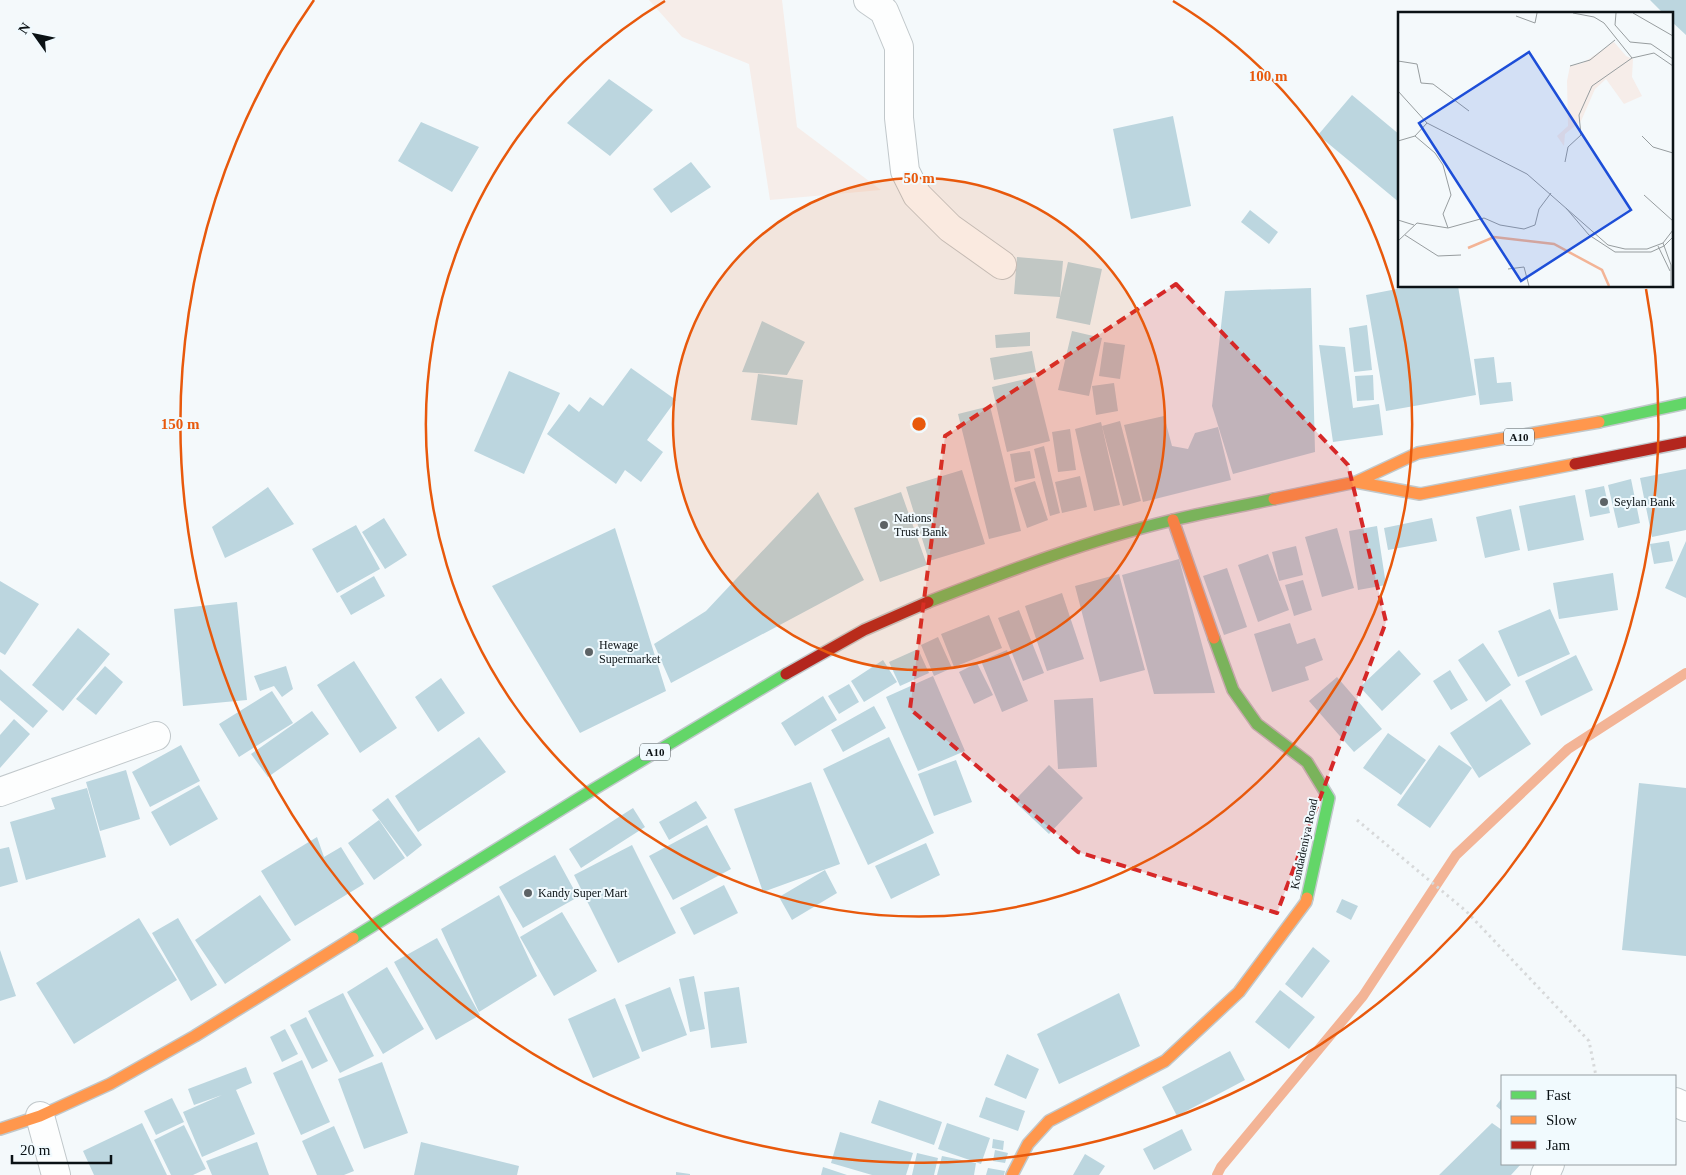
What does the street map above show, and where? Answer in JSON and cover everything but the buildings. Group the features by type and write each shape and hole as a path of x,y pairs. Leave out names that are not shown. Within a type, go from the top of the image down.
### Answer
{"main road":[{"name":"A10","path":"0,1129 40,1116 110,1084 195,1036 594,789 812,658 864,630 962,588 1018,567 1173,520 1356,482 1418,453 1623,418 1686,403"},
{"name":"A10","path":"1356,482 1420,494 1686,442"},
{"name":"Kondadeniya Road","path":"1012,1175 1028,1144 1049,1121 1165,1061 1239,992 1306,902 1329,798 1307,762 1257,724 1233,690 1173,520"}],"street":[{"path":"868,0 884,11 900,47 898,118 905,171 917,195 950,228 1002,264"},
{"path":"0,792 156,736"},
{"path":"40,1116 56,1175"}],"path":[{"path":"1329,798 1466,911 1589,1041 1596,1075"}],"highlighted area":[{"path":"1176,284 1348,465 1386,622 1277,913 1078,852 910,709 945,436"}],"shaded area":[{"path":"649,0 782,0 797,127 881,190 770,200 749,64 682,37"}],"waterway":[{"path":"1217,1175 1221,1167 1363,996 1456,855 1568,749 1686,673"}],"traffic: fast":[{"path":"1599,422 1686,403"},
{"path":"928,602 1019,568 1111,537 1173,520 1274,499"},
{"path":"1214,638 1233,690 1257,724 1307,762 1329,798 1307,898"},
{"path":"353,938 594,789 786,674"}],"traffic: slow":[{"path":"1274,499 1356,482 1418,453 1599,422"},
{"path":"1356,482 1420,494 1575,464"},
{"path":"1173,520 1214,638"},
{"path":"1012,1175 1028,1144 1049,1121 1165,1061 1239,992 1306,902 1307,898"},
{"path":"0,1129 40,1116 110,1084 195,1036 353,938"}],"traffic: jam":[{"path":"1575,464 1686,442"},
{"path":"786,674 864,630 928,602"}],"place":[{"name":"Seylan Bank","path":"1604,502"},
{"name":"Nations Trust Bank","path":"884,525"},
{"name":"Hewage Supermarket","path":"589,652"},
{"name":"Kandy Super Mart","path":"528,893"}]}
